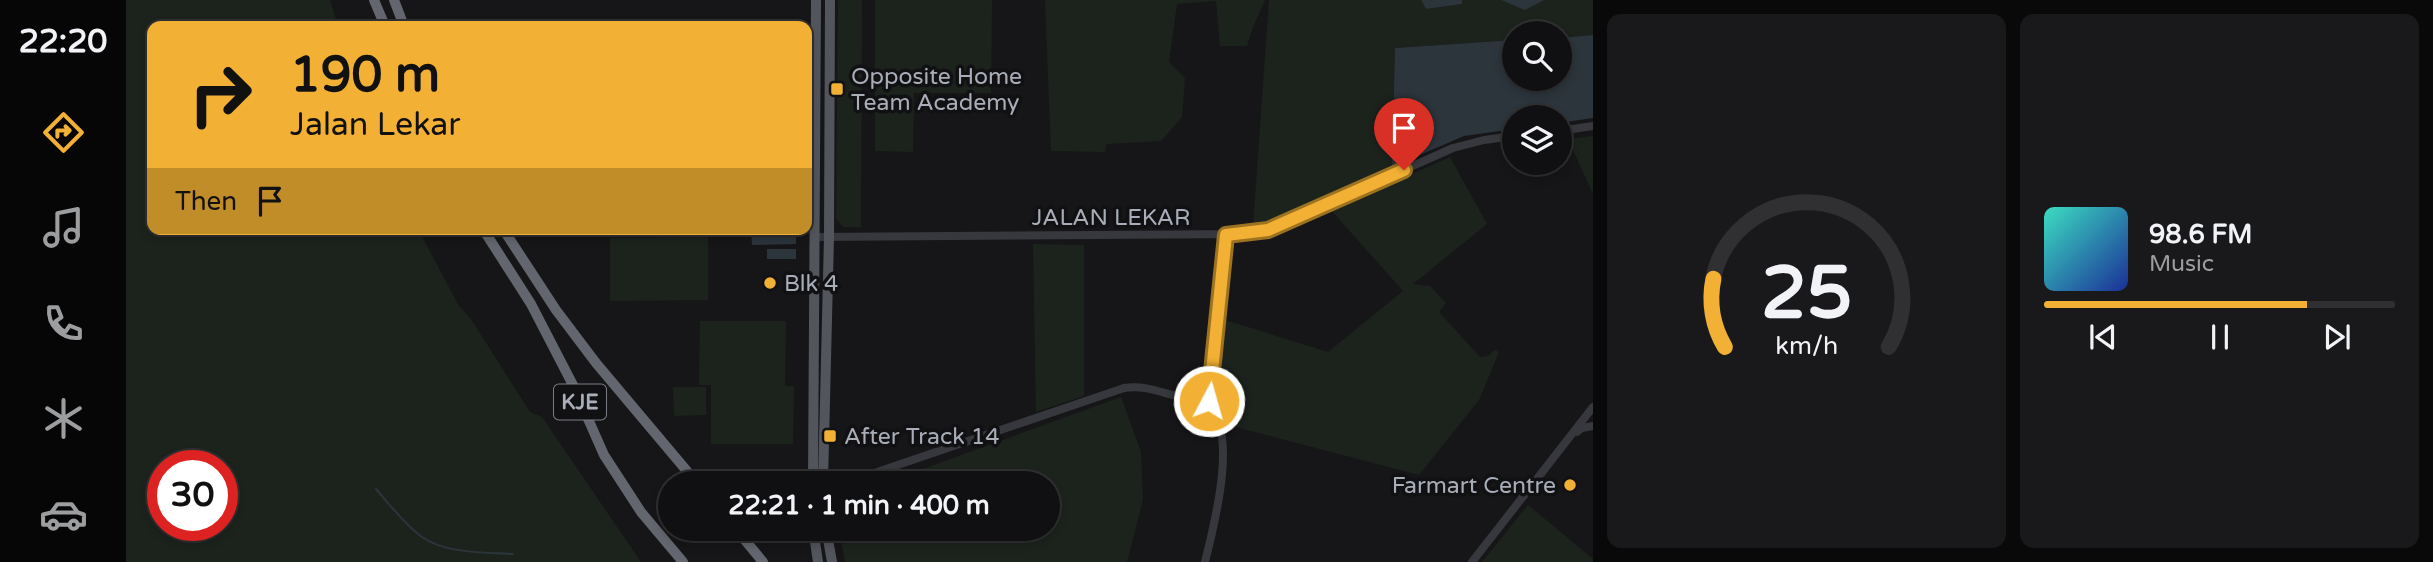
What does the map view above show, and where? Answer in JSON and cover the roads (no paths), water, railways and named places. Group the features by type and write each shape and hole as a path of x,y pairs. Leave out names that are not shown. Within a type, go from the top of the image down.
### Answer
{"highway":[{"path":"374,0 383,21"},
{"path":"394,0 402,21"},
{"name":"KJE","path":"487,235 531,304 604,455 641,512 683,562"},
{"name":"KJE","path":"507,235 556,310 686,471"},
{"path":"746,541 763,562"}],"main road":[{"path":"813,471 816,0"},
{"path":"816,17 830,4"},
{"path":"823,471 829,237 830,4"},
{"path":"815,541 818,562"},
{"path":"828,541 832,562"}],"street":[{"path":"1572,129 1593,126"},
{"name":"JALAN LEKAR","path":"815,237 1226,235 1268,230 1453,148 1502,138"},
{"path":"1206,405 1209,401 1226,235"},
{"path":"880,471 1124,388 1138,386 1206,405 1216,418 1223,444 1216,514 1205,562"},
{"path":"1472,562 1593,407"},
{"path":"1572,436 1582,428 1593,426"}],"waterway":[{"path":"376,489 409,526 432,543 466,551 513,554"}],"place":[{"name":"Opposite Home Team Academy","path":"837,89"},
{"name":"Blk 4","path":"770,283"},
{"name":"After Track 14","path":"830,436"},
{"name":"Farmart Centre","path":"1570,485"}]}
